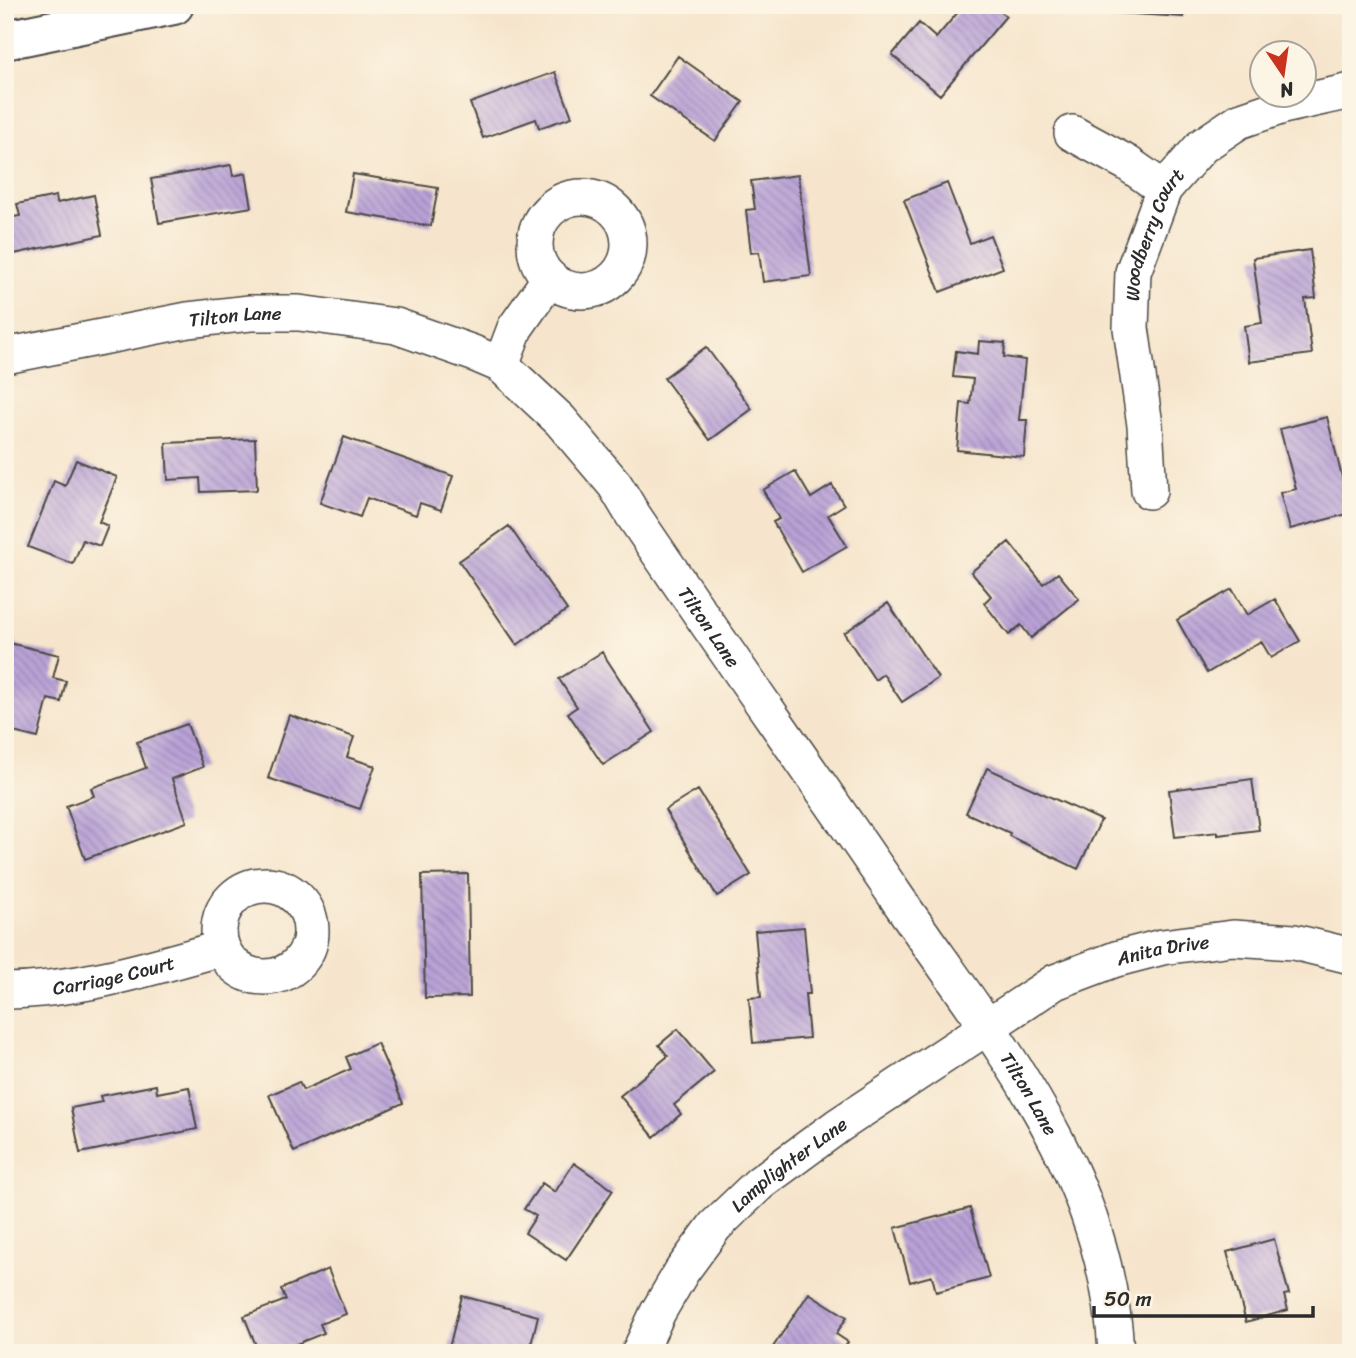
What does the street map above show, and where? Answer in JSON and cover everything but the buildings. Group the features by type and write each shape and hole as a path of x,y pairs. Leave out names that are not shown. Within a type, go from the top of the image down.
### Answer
{"main road":[{"path":"5,40 174,5"}],"street":[{"name":"Woodberry Court","path":"1149,491 1145,425 1131,328 1133,272 1164,189 1202,146 1239,121 1283,106 1351,90"},
{"path":"1072,133 1127,163 1164,189"},
{"path":"501,365 516,328 550,278"},
{"name":"Tilton Lane","path":"5,356 188,320 250,313 299,313 396,326 501,365 560,420 615,485 753,692 803,758 942,964 988,1025 1035,1098 1078,1185 1106,1270 1114,1313 1116,1353"},
{"name":"Anita Drive","path":"988,1025 1055,982 1116,959 1162,947 1233,938 1294,942 1351,956"},
{"name":"Carriage Court","path":"5,991 30,991 83,984 222,948"},
{"name":"Lamplighter Lane","path":"639,1353 658,1312 682,1271 715,1226 760,1183 839,1125 988,1025"}]}
